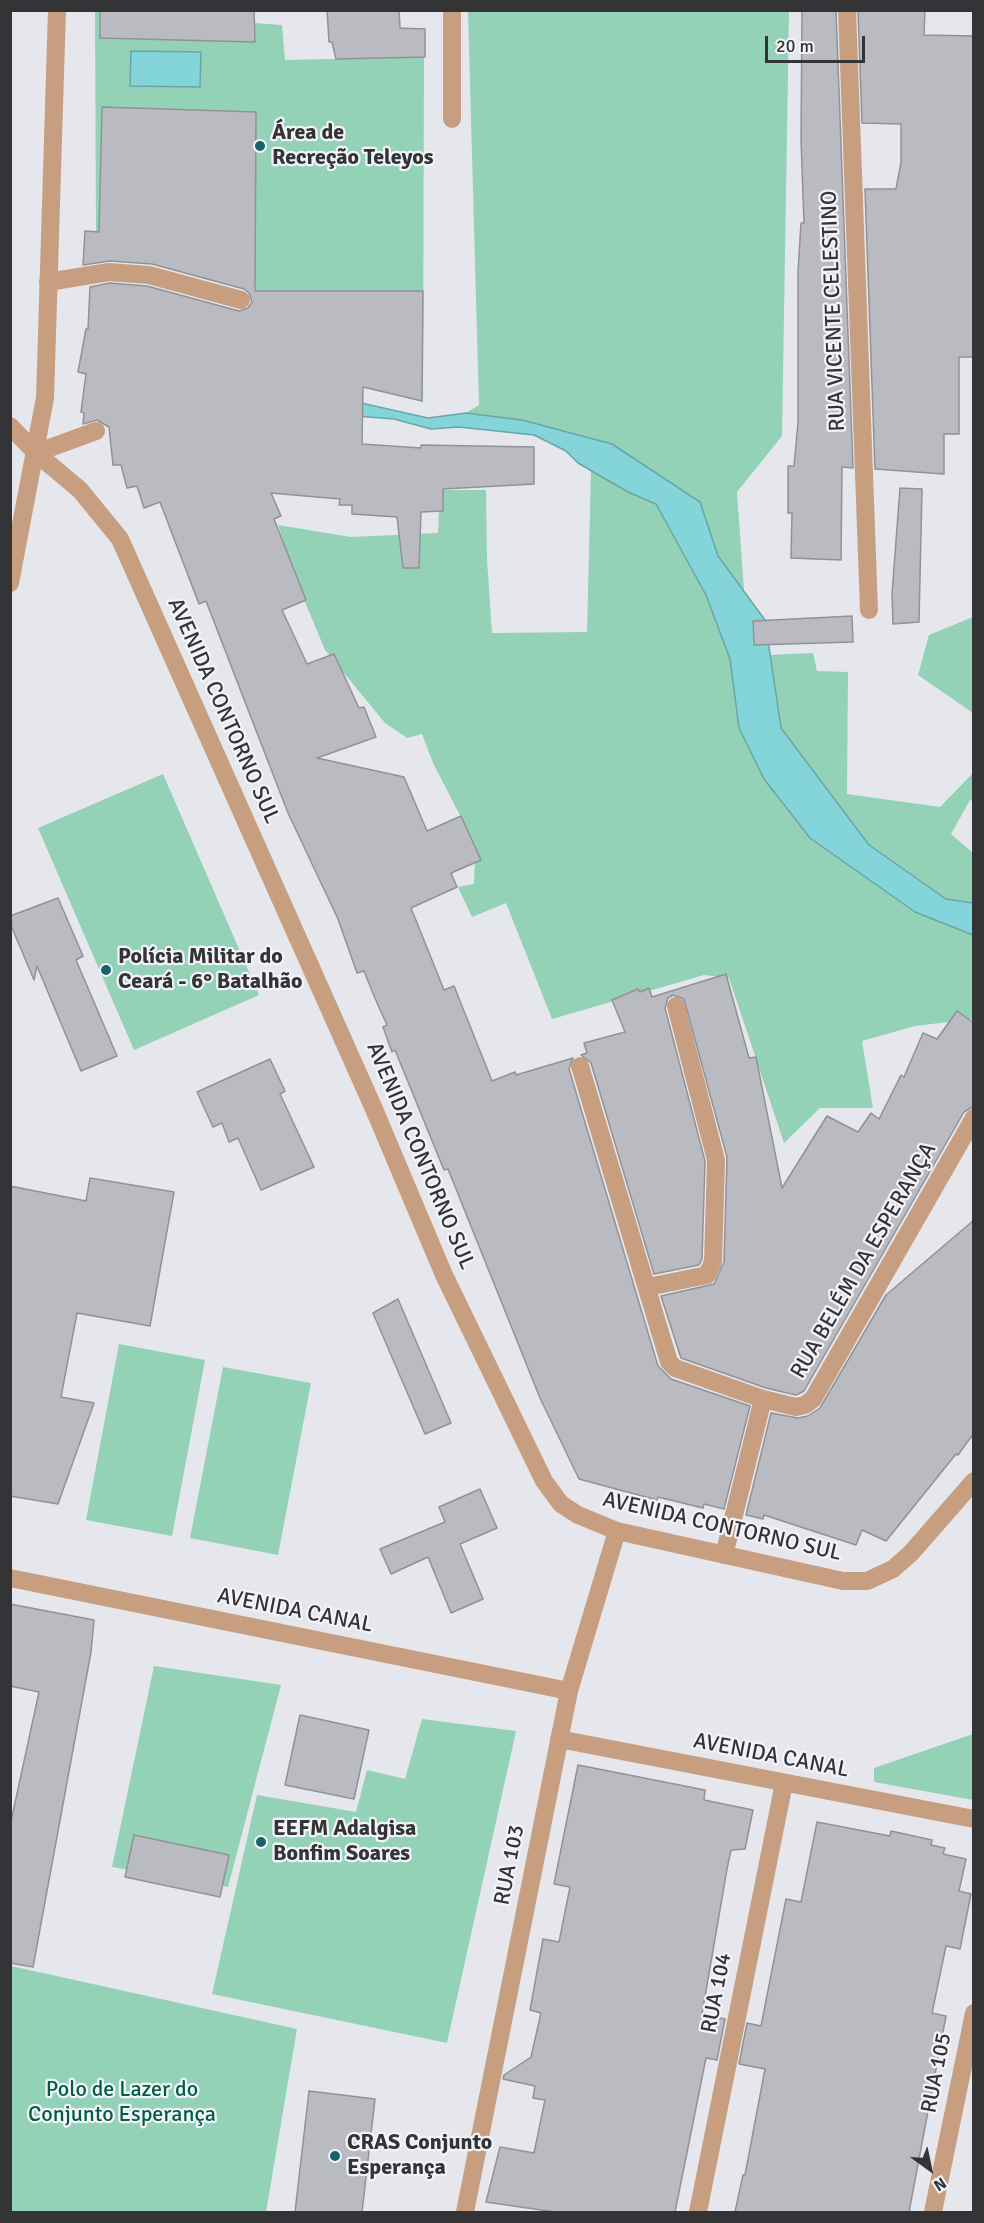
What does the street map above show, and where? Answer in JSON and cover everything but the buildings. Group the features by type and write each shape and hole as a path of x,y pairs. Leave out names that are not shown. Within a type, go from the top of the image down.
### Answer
{"street":[{"path":"10,583 45,398 57,10"},
{"path":"452,10 452,119"},
{"name":"RUA VICENTE CELESTINO","path":"847,10 869,610"},
{"path":"48,282 109,272 149,275 241,300"},
{"name":"AVENIDA CONTORNO SUL","path":"10,426 36,453 80,490 120,539 374,1109 444,1275 544,1481 561,1504 578,1515 617,1531 843,1581 867,1581 893,1569 911,1553 972,1486"},
{"path":"36,453 96,431"},
{"path":"648,1287 707,1275 713,1262 716,1160 676,1006"},
{"name":"RUA BELÉM DA ESPERANÇA","path":"580,1066 669,1362 675,1368 763,1399 796,1407 806,1405 813,1399 974,1118"},
{"path":"724,1555 763,1399"},
{"name":"RUA 103","path":"465,2212 569,1691 617,1531"},
{"name":"AVENIDA CANAL","path":"10,1578 569,1691"},
{"name":"AVENIDA CANAL","path":"559,1739 974,1819"},
{"name":"RUA 104","path":"698,2212 784,1783"},
{"name":"RUA 105","path":"933,2212 974,2013"}],"green space":[{"name":"Área de Recreção Teleyos","path":"95,11 254,11 254,23 282,25 285,60 424,57 423,402 253,355 254,243 96,232"},
{"path":"468,11 789,11 782,436 737,492 744,591 718,556 699,502 543,427 522,420 466,413 479,405"},
{"path":"591,470 628,492 657,504 706,595 724,641 730,659 739,728 915,912 973,935 973,1019 915,1026 862,1041 873,1108 820,1108 784,1143 729,978 704,975 552,1019 506,903 472,917 458,887 474,884 475,855 465,825 433,763 422,734 407,738 385,723 325,650 300,590 278,525 351,537 438,533 440,490 486,490 487,560 492,633 587,632"},
{"path":"973,617 973,713 918,675 929,635"},
{"path":"813,653 817,671 848,672 847,794 940,807 973,773 973,801 970,800 951,834 973,853 973,903 946,899 869,845 781,728 770,655"},
{"path":"163,774 259,995 134,1050 38,828"},
{"path":"119,1344 205,1360 172,1536 86,1520"},
{"path":"223,1367 311,1383 278,1555 190,1538"},
{"path":"154,1666 281,1685 228,1887 112,1867"},
{"path":"422,1719 516,1731 447,2043 212,1994 257,1795 356,1812 367,1770 405,1779"},
{"path":"973,1734 973,1800 874,1782 874,1768"},
{"name":"Polo de Lazer do Conjunto Esperança","path":"11,1966 297,2029 266,2212 11,2212"}],"water":[{"path":"131,51 201,52 200,87 130,86"},
{"path":"352,401 428,418 466,413 522,420 612,444 700,502 718,556 765,620 781,728 869,845 946,899 973,903 973,935 915,912 810,838 764,779 739,728 730,659 706,595 656,504 628,492 578,463 566,451 534,435 459,427 431,429 394,419 344,415"}],"place":[{"name":"Área de Recreção Teleyos","path":"260,146"},
{"name":"Polícia Militar do Ceará - 6° Batalhão","path":"106,970"},
{"name":"EEFM Adalgisa Bonfim Soares","path":"261,1842"},
{"name":"CRAS Conjunto Esperança","path":"335,2156"}]}
